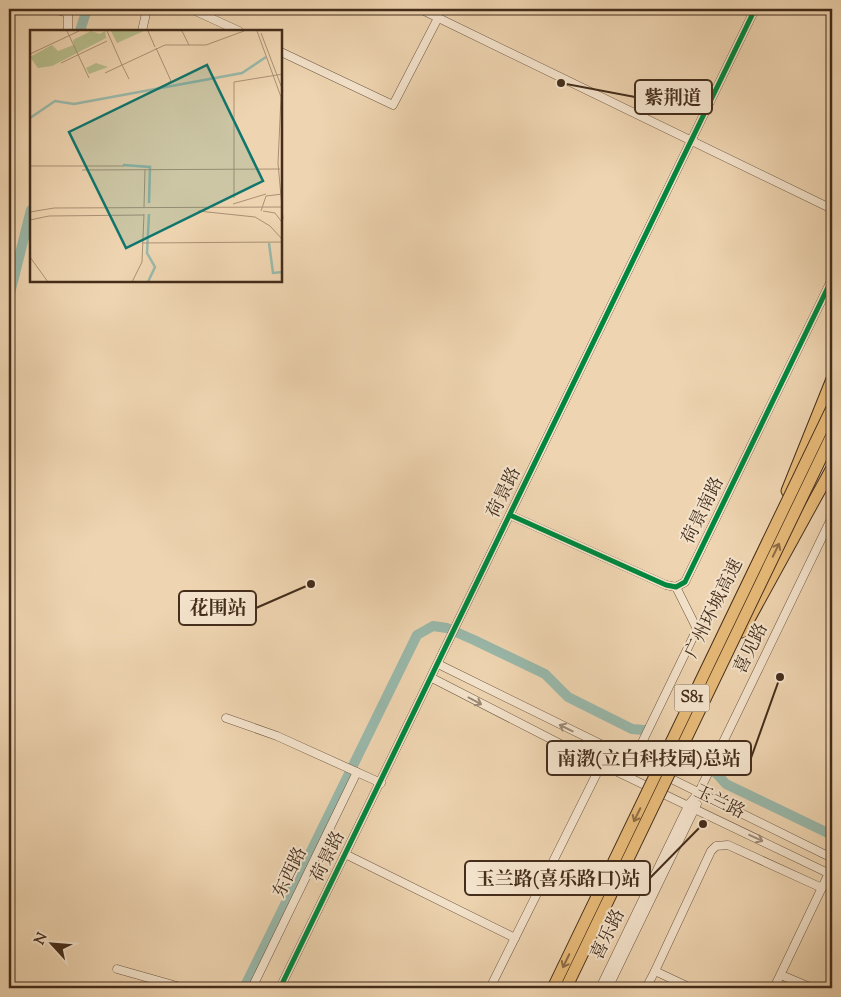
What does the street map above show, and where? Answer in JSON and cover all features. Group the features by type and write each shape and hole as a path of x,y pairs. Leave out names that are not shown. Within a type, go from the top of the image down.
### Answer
{"highway":[{"path":"713,653 769,534 832,379"},
{"name":"广州环城高速","path":"553,988 832,408"},
{"name":"广州环城高速","path":"566,988 832,435"},
{"path":"700,708 831,470"}],"street":[{"path":"53,9 68,13 68,30"},
{"path":"142,30 148,9"},
{"path":"191,9 236,30"},
{"path":"420,9 832,209"},
{"name":"荷景路","path":"280,988 755,9"},
{"path":"282,52 393,105 438,18"},
{"name":"荷景南路","path":"676,587 685,582 832,279"},
{"path":"510,515 666,585 676,587 697,628 633,761"},
{"name":"喜见路","path":"698,794 832,517"},
{"name":"玉兰路","path":"438,664 698,794 832,858"},
{"name":"玉兰路","path":"432,678 602,764 693,806 831,874"},
{"path":"226,718 247,724 381,783"},
{"path":"490,988 609,749"},
{"name":"东西路","path":"252,988 357,772"},
{"name":"喜乐路","path":"608,988 698,794"},
{"name":"喜乐路","path":"600,988 693,806"},
{"path":"646,988 711,851 716,846 728,846 822,888"},
{"path":"345,854 515,938"},
{"path":"774,988 822,888 831,874"},
{"path":"117,969 184,988"},
{"path":"655,971 691,988"},
{"path":"781,974 812,988"}],"waterway":[{"path":"80,30 87,9"},
{"path":"9,297 30,214"},
{"path":"244,988 417,635 433,626 447,628 545,674 568,697 632,729 644,730"},
{"path":"706,767 716,773 726,784 832,835"}],"cycle path":[{"path":"280,988 755,9"},
{"path":"510,515 666,585 676,587 685,582 832,279"}],"place":[{"name":"紫荆道","path":"561,83"},
{"name":"花围站","path":"311,584"},
{"name":"南漖(立白科技园)总站","path":"780,677"},
{"name":"玉兰路(喜乐路口)站","path":"703,824"}]}
